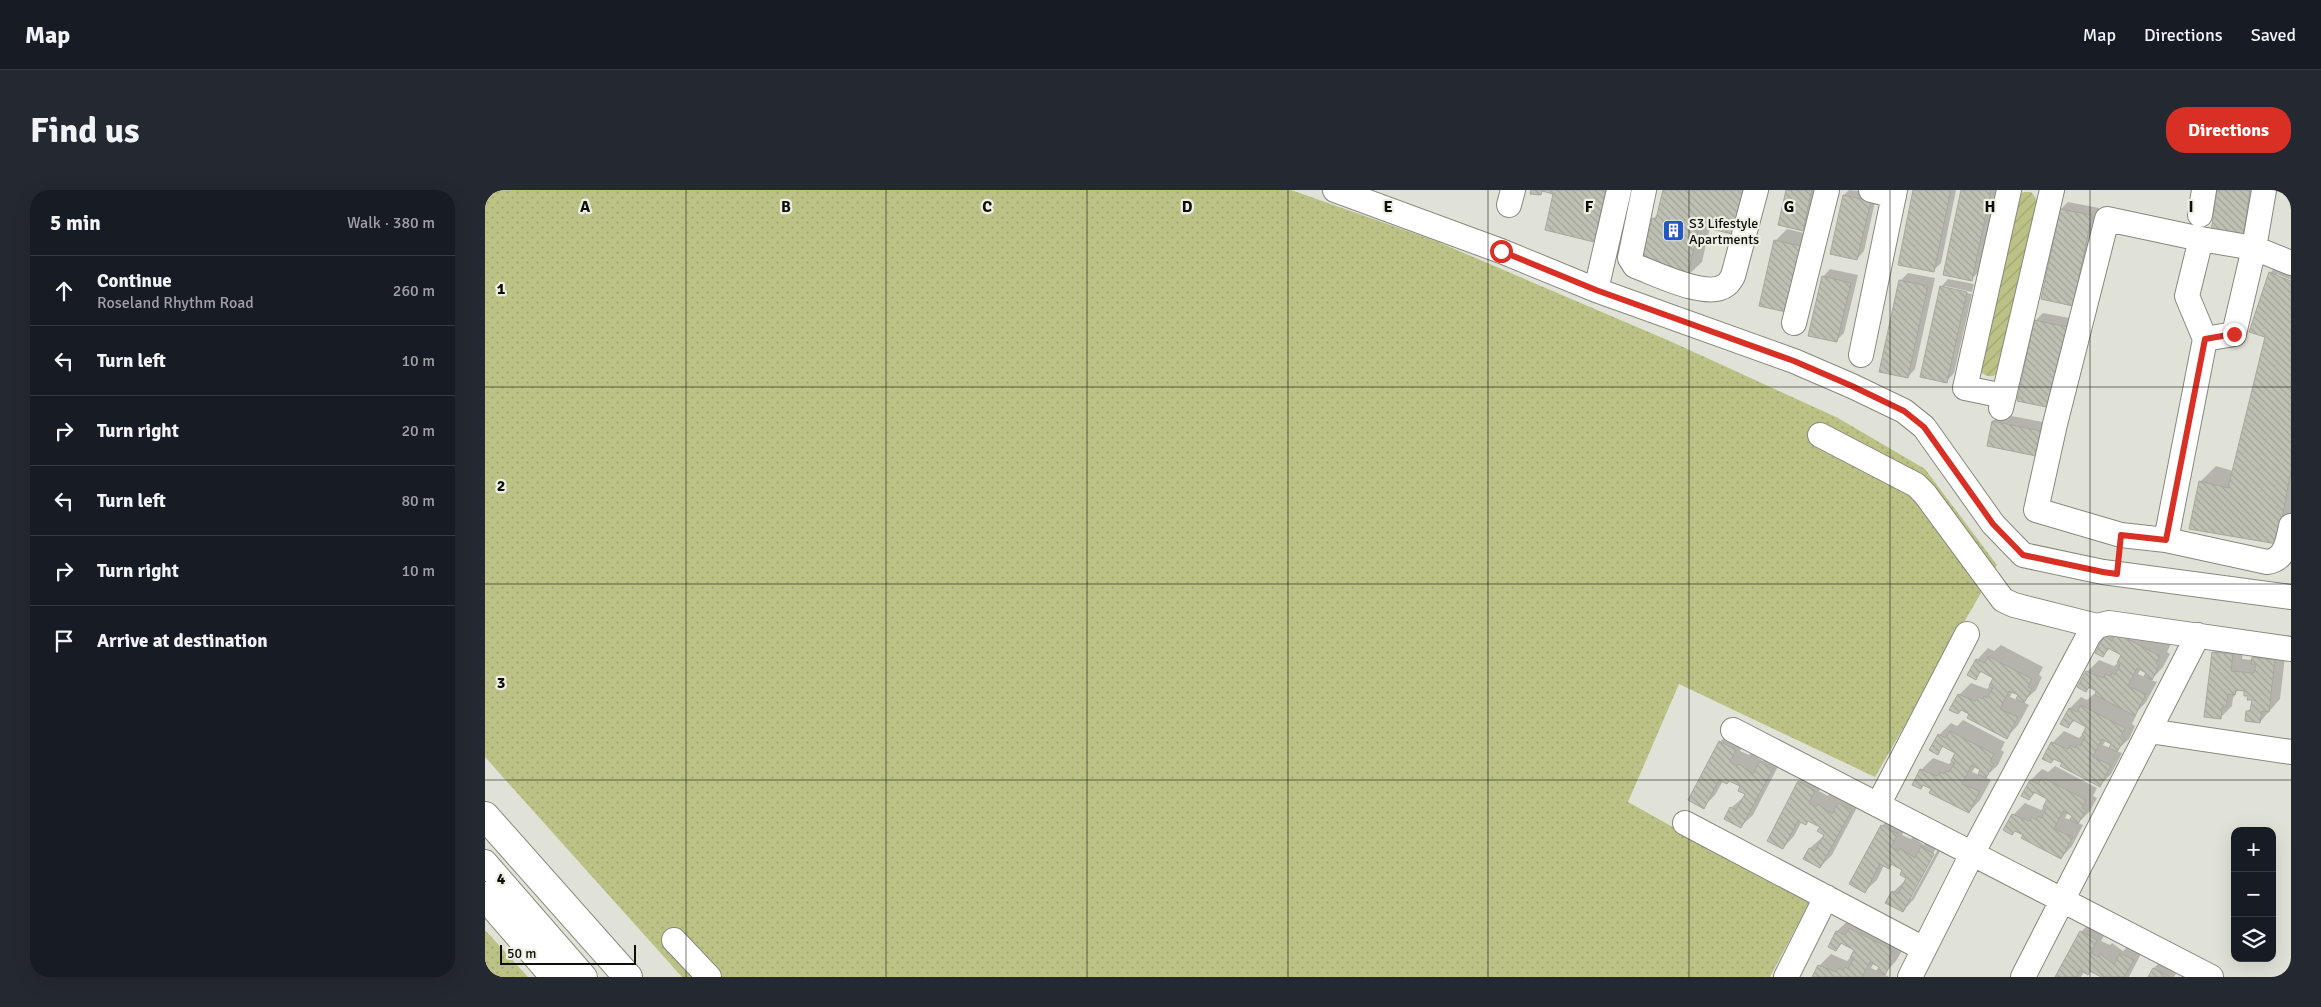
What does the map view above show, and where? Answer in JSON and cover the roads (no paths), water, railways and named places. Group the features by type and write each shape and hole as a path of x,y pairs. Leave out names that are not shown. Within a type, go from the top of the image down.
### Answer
{"main road":[{"path":"485,816 628,977"},
{"path":"485,896 555,977"}],"street":[{"path":"1335,190 1501,251 1596,290 1794,361 1904,411 1924,427 1993,524 2023,555 2117,574 2291,597"},
{"path":"1596,290 1619,190"},
{"path":"1644,190 1631,247 1630,258 1635,266 1689,286 1718,289 1727,285 1733,276 1756,190"},
{"path":"1794,323 1827,190"},
{"path":"1861,355 1895,193 1871,190"},
{"path":"2009,190 1965,388 2003,402 2052,190"},
{"path":"2200,215 2204,190"},
{"path":"2205,339 2234,334 2254,248 2264,190"},
{"path":"2291,263 2254,248 2201,240 2107,219 2055,424 2036,510 2121,535 2166,540 2267,562 2275,561 2283,554 2291,526"},
{"path":"2166,540 2205,339 2187,296 2201,240"},
{"path":"1820,435 1916,484 2003,600 2014,605 2097,626 2109,623 2291,649"},
{"path":"2117,574 2121,535"},
{"path":"1910,977 1972,854 2089,635 2097,626"},
{"path":"1878,805 1967,634"},
{"path":"2023,977 2198,635"},
{"path":"1733,730 2211,977"},
{"path":"2149,731 2291,752"},
{"path":"1685,823 1924,949"},
{"path":"485,862 585,977"},
{"path":"1786,977 1826,897"},
{"path":"674,940 709,977"}],"place":[{"name":"S3 Lifestyle Apartments","path":"1673,231"}]}
